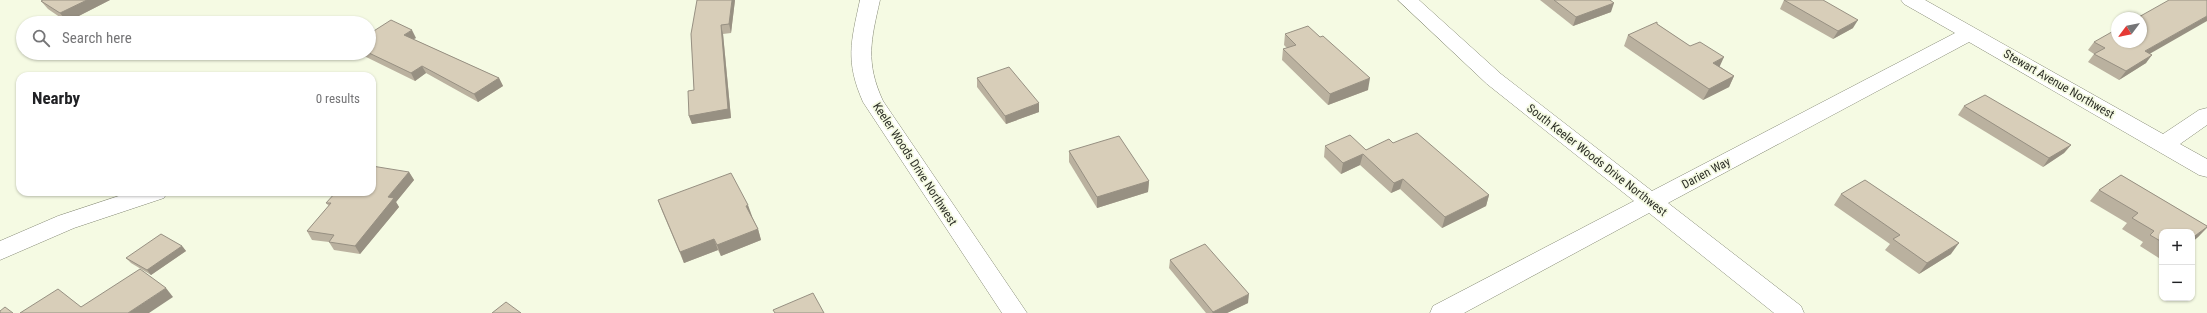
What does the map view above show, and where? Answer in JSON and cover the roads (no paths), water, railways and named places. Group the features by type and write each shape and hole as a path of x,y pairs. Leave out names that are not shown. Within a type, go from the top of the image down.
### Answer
{"street":[{"name":"Keeler Woods Drive Northwest","path":"870,0 862,48 862,64 864,81 873,102 1015,313"},
{"name":"South Keeler Woods Drive Northwest","path":"1408,0 1494,78 1792,313"},
{"name":"Stewart Avenue Northwest","path":"1911,0 2207,169"},
{"name":"Darien Way","path":"1442,313 1970,34"},
{"path":"2164,144 2207,115"},
{"path":"0,251 73,220 144,196"}]}
